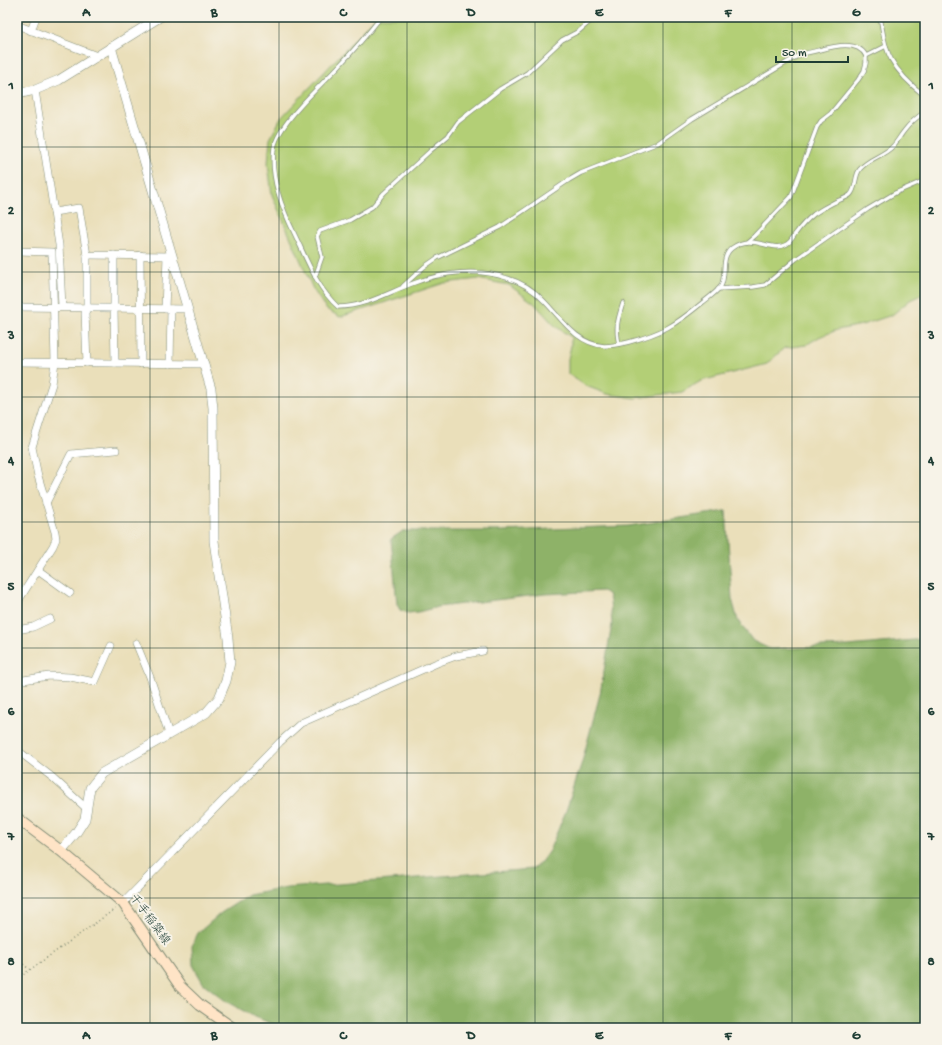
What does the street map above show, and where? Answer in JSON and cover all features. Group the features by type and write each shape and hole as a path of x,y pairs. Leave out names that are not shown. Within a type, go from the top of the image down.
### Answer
{"main road":[{"name":"千手稲築線","path":"17,818 123,903 180,986 200,1005 233,1028"}],"street":[{"path":"31,31 36,17"},
{"path":"17,94 35,90 59,80 98,56 148,20 160,17"},
{"path":"17,25 98,56"},
{"path":"60,851 76,833 85,819 90,788 102,773 206,713 219,698 226,681 230,662 214,541 213,408 211,389 188,309 169,256 111,47"},
{"path":"35,90 59,245 62,307"},
{"path":"54,212 79,208 87,255 87,308 85,313 87,363"},
{"path":"17,607 20,598 56,539 34,460 32,447 52,384 55,362 52,252 18,251"},
{"path":"87,255 169,256"},
{"path":"114,255 115,363"},
{"path":"140,255 141,364"},
{"path":"169,256 168,309 170,364"},
{"path":"17,307 188,309"},
{"path":"18,363 205,364"},
{"path":"46,503 71,454 116,450"},
{"path":"38,570 70,593"},
{"path":"17,630 33,627 50,619"},
{"path":"136,643 150,677 169,734"},
{"path":"17,681 56,676 70,676 95,682 111,646"},
{"path":"123,903 280,742 301,723 437,663 456,656 483,651"},
{"path":"17,750 52,777 86,808"}],"lane":[{"path":"381,17 364,39 296,110 278,136 274,147 276,185 281,203 320,287 338,308 354,306 415,283 444,275 464,272 490,274 508,278 527,286 544,301 562,322 580,337 595,344 604,346 619,344 649,336 671,327 718,289 721,284 724,262 727,253 738,244 747,242 762,242 780,247 788,244 796,233 815,214 850,195 854,190 859,170 867,162 892,147 913,120 925,112"},
{"path":"315,277 322,257 317,236 320,231 350,220 372,207 384,193 430,150 448,136 458,122 500,89 527,73 562,40 579,31 595,17"},
{"path":"880,17 886,46 891,59 899,71 925,96"},
{"path":"401,289 424,267 433,261 500,228 569,180 581,173 658,143 692,119 802,54 812,53 842,45 858,48 866,56 864,71 830,114 821,120 791,197 747,242"},
{"path":"866,56 886,46"},
{"path":"718,289 765,285 796,258 868,209 895,193 925,180"},
{"path":"619,344 616,331 617,320 623,303"}],"path":[{"path":"17,193 18,251"},
{"path":"17,979 123,903"},
{"path":"17,959 30,970"}],"green space":[{"path":"376,17 925,17 925,293 910,300 892,315 862,325 837,330 819,337 806,345 784,348 767,364 701,381 682,392 635,398 607,394 586,386 568,374 568,359 571,346 571,337 555,326 534,303 509,285 478,279 444,283 340,317 326,309 313,289 272,195 268,164 270,139 281,118"},
{"path":"726,511 732,599 738,621 753,641 770,649 848,646 925,639 925,1028 282,1028 253,1016 227,1002 203,983 193,965 192,946 198,933 221,913 249,895 287,888 533,869 541,862 549,851 566,811 582,762 600,694 612,624 608,594 603,591 545,594 438,607 408,613 400,610 397,604 391,539 403,531 502,531 628,526"}]}
